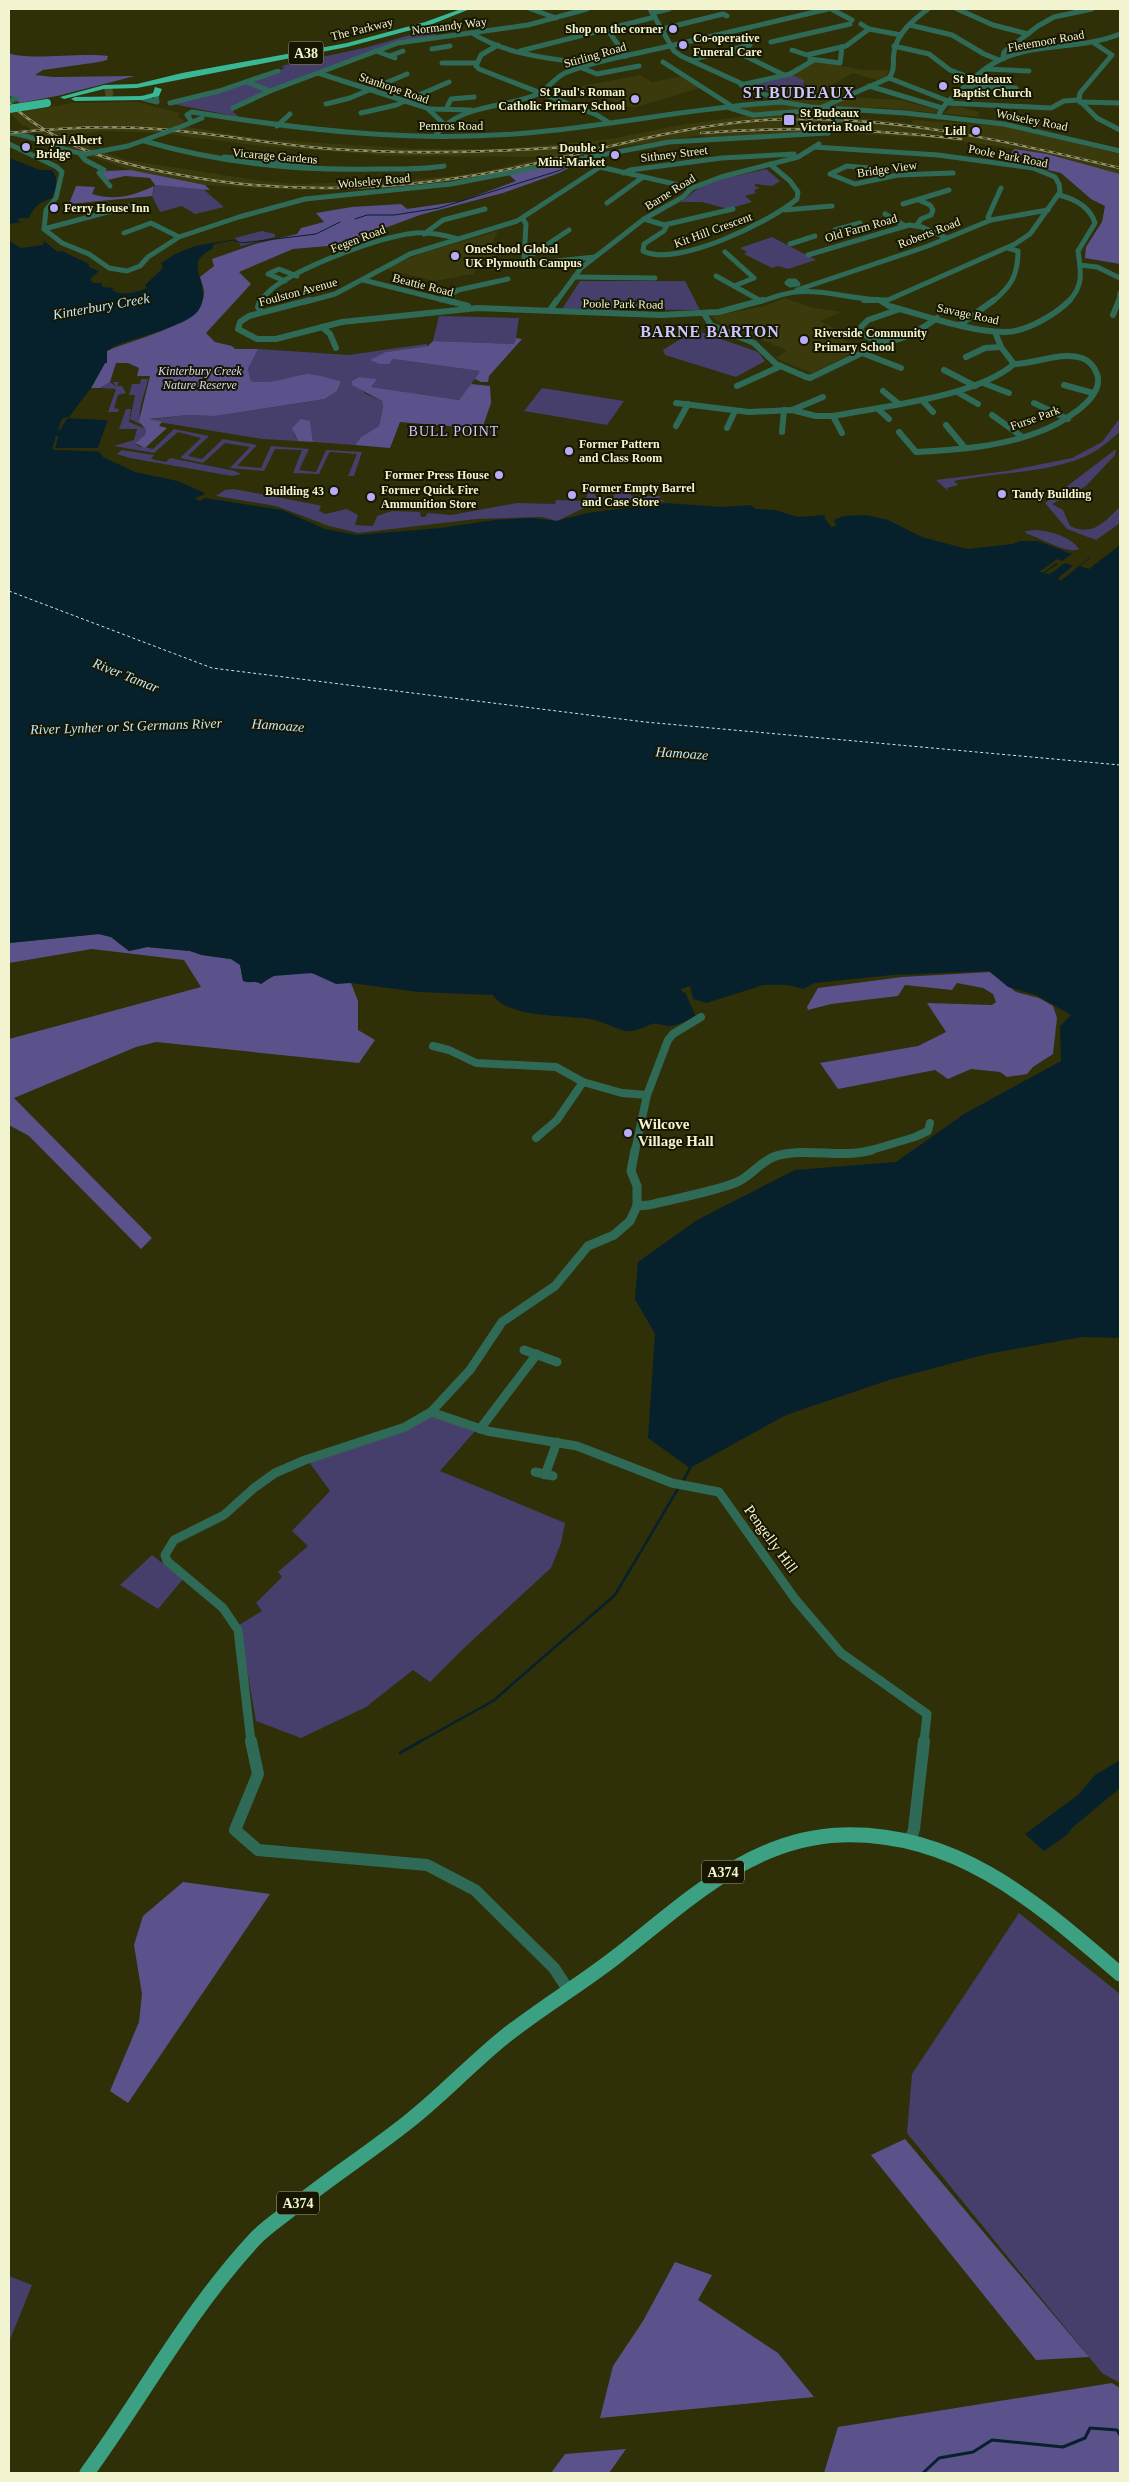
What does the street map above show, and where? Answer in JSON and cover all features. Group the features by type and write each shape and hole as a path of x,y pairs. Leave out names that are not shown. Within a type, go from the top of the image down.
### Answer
{"highway":[{"name":"The Parkway","path":"139,85 364,41 426,24 467,9"},
{"name":"The Parkway","path":"130,99 142,98 168,85 371,42 436,24 476,9"},
{"path":"130,99 118,91 139,85 157,92"},
{"name":"A38","path":"46,102 104,87 139,85"},
{"name":"A38","path":"64,97 105,93"},
{"name":"A38","path":"75,99 96,94"},
{"name":"A38","path":"9,108 75,99 130,99"}],"main road":[{"name":"A374","path":"87,2473 210,2295 255,2238 430,2104 502,2038 570,1991 702,1887 739,1863 763,1852 815,1837 868,1835 910,1842 952,1853 981,1867 1060,1923 1120,1974"}],"street":[{"path":"531,9 558,18"},
{"name":"Normandy Way","path":"233,108 270,91 398,43 472,33 558,18 588,9"},
{"path":"520,51 607,29 669,9"},
{"path":"829,9 851,22"},
{"name":"Stirling Road","path":"429,109 473,110 501,105 540,93 557,77 582,68 829,9"},
{"path":"820,108 889,78 895,70 892,58 894,46 910,25 928,9"},
{"path":"957,9 993,25 1028,34"},
{"path":"1005,58 1003,57 1004,52 1054,17 1092,9"},
{"path":"652,13 671,46 681,56 741,85 782,102"},
{"path":"662,29 723,14 727,16"},
{"path":"772,42 851,22 863,21 861,24 869,29 901,35"},
{"path":"910,25 952,35 984,54 999,60"},
{"path":"607,29 626,56"},
{"path":"807,55 842,46 869,29"},
{"path":"472,33 478,38 520,51 593,65"},
{"name":"Fletemoor Road","path":"938,117 942,108 965,86 999,60 1029,52 1094,43 1120,34"},
{"path":"427,38 434,48 450,46"},
{"path":"1094,43 1112,55 1080,94 1080,101 1097,118 1120,130"},
{"path":"476,63 485,52 498,44"},
{"path":"690,60 750,45"},
{"path":"792,50 807,55 814,60 841,63 842,46"},
{"path":"894,46 930,54 950,70 974,79"},
{"path":"733,50 784,75"},
{"path":"376,51 395,58"},
{"path":"390,56 403,51"},
{"path":"675,58 681,56"},
{"path":"666,60 663,62 730,106"},
{"path":"741,85 784,75 814,60"},
{"path":"450,63 476,63"},
{"path":"476,63 476,66 485,73 597,114 608,122"},
{"path":"582,68 597,74 636,66"},
{"path":"986,69 1029,71"},
{"path":"170,103 247,82 278,71"},
{"name":"Stanhope Road","path":"318,73 429,109 444,124"},
{"path":"326,104 350,98 407,74"},
{"path":"889,78 948,102 1051,108 1064,101 1120,102"},
{"path":"247,82 270,91"},
{"path":"361,113 384,109 448,82"},
{"path":"869,86 942,108"},
{"path":"965,86 1016,88"},
{"path":"755,104 770,100 758,92"},
{"path":"446,109 451,98 474,96"},
{"path":"9,102 16,98"},
{"name":"Pemros Road","path":"190,121 187,115 192,112 277,126 361,134 502,135 709,108 782,102"},
{"name":"Wolseley Road","path":"782,102 842,111"},
{"path":"788,111 794,107 790,103"},
{"path":"743,113 740,108 747,105"},
{"name":"Pemros Road","path":"709,108 730,108 753,115 788,111"},
{"name":"Stirling Road","path":"444,124 473,110"},
{"name":"Wolseley Road","path":"788,111 842,111 938,117 1019,126 1120,150"},
{"path":"827,134 842,111"},
{"path":"277,126 290,114"},
{"path":"9,133 35,137 84,154 144,141 180,127 190,121 210,115"},
{"path":"435,136 444,124"},
{"name":"Wolseley Road","path":"44,229 62,243 89,254 109,268 120,271 134,270 179,237 239,217 305,199 451,184 669,142 827,134"},
{"name":"Barne Road","path":"550,310 574,277 595,257 644,220 683,197 692,188 715,178 804,153 814,147 827,134"},
{"name":"Vicarage Gardens","path":"144,141 194,156 229,163 311,170 444,166"},
{"path":"9,144 57,167 62,172 61,184 56,198 46,210 44,229 134,206"},
{"name":"Poole Park Road","path":"814,147 958,157 1036,169 1055,177 1059,185 1059,196"},
{"name":"Bridge View","path":"862,167 868,150"},
{"name":"Sithney Street","path":"623,173 630,170 727,158 804,153"},
{"path":"84,154 85,160 104,170 99,174 110,186"},
{"name":"Vicarage Gardens","path":"194,156 355,170"},
{"path":"586,157 600,167 692,188"},
{"path":"229,163 228,160 234,158"},
{"path":"770,164 798,192 797,199 785,210"},
{"path":"311,170 316,168 314,165"},
{"name":"Bridge View","path":"868,168 846,166 830,174 854,184 898,175 953,173"},
{"name":"Foulston Avenue","path":"550,310 478,308 375,318 322,327 276,339 257,339 242,333 238,328 240,322 249,316 322,298 363,280 396,260 523,219 600,167"},
{"path":"607,203 643,177"},
{"path":"991,220 988,217 1001,188"},
{"path":"904,204 949,190"},
{"path":"882,301 896,298 1020,241 1030,234 1059,196"},
{"name":"Savage Road","path":"812,292 882,301 900,309 996,332 1026,327 1060,310 1080,287 1082,276 1078,259 1080,245 1094,227 1095,220 1086,208 1073,200 1059,196"},
{"path":"917,226 921,219 931,215 933,210 930,205 918,200"},
{"path":"785,210 828,207"},
{"path":"424,234 427,229 438,223 485,209"},
{"path":"664,225 733,209"},
{"name":"Kit Hill Crescent","path":"644,220 666,227 664,231 644,244 643,251 654,256 672,256 728,237 785,210"},
{"name":"Roberts Road","path":"795,292 812,284 947,238 991,220 1048,210"},
{"path":"877,216 887,213 905,226"},
{"path":"523,219 526,224 526,262 536,263 595,257"},
{"path":"124,233 151,223 179,237"},
{"path":"836,230 860,223"},
{"path":"851,226 866,236"},
{"name":"Old Farm Road","path":"808,255 866,236 905,226 917,226 947,238"},
{"path":"525,257 530,256 569,230"},
{"name":"Fegen Road","path":"261,312 258,307 259,302 273,288 381,240 400,235 424,234 445,235 458,239"},
{"path":"790,244 815,236"},
{"path":"806,239 821,250"},
{"path":"961,324 1007,289 1017,272 1020,241"},
{"path":"1008,248 1018,251"},
{"path":"725,252 754,278 751,281 734,286"},
{"path":"1080,265 1097,267 1120,278"},
{"path":"285,282 268,274 279,269 297,276"},
{"path":"716,276 761,301"},
{"path":"574,277 655,278"},
{"path":"441,300 458,290 508,279"},
{"name":"Beattie Road","path":"363,280 478,308"},
{"path":"812,292 819,282"},
{"name":"Roberts Road","path":"798,284 812,284"},
{"name":"Poole Park Road","path":"550,310 616,315 704,314 737,309 795,292 812,292"},
{"path":"1113,315 1118,307 1120,293"},
{"path":"900,309 864,321 859,328 861,332 878,340 898,340 918,332 937,318"},
{"path":"704,314 711,324 754,343 769,360 810,378 865,353 901,368"},
{"path":"322,327 330,334 336,348"},
{"path":"996,332 1001,347 1014,364"},
{"path":"966,357 984,348 1001,347"},
{"path":"676,403 735,411 792,410 816,416 832,416 878,409 957,392 983,383 1014,364 1032,363 1061,356 1072,356 1088,361 1092,364 1100,382 1093,393 1064,384"},
{"path":"737,386 748,383 781,366"},
{"path":"944,370 975,386"},
{"path":"983,383 1008,394"},
{"path":"883,391 899,404"},
{"path":"957,392 978,404"},
{"name":"Furse Park","path":"900,432 916,452 965,448 1021,436 1068,418 1093,393"},
{"path":"792,410 823,397"},
{"path":"922,400 933,412"},
{"path":"1034,403 1068,418"},
{"path":"676,426 688,404"},
{"path":"878,409 889,419"},
{"path":"781,410 782,432"},
{"path":"727,428 735,411"},
{"path":"832,416 842,433"},
{"path":"992,416 1021,436"},
{"path":"946,425 965,448"},
{"path":"570,1991 554,1968 475,1890 427,1865 258,1850 235,1830 258,1774 250,1735 238,1630 223,1608 167,1561 166,1555 174,1540 224,1515 254,1488 275,1473 306,1460 405,1427 431,1412 470,1370 502,1322 555,1286 588,1246 614,1235 630,1221 637,1206 637,1186 631,1171 647,1095 668,1040 673,1034 701,1017"},
{"path":"433,1046 449,1050 476,1063 556,1067 583,1082 622,1093 647,1095"},
{"path":"536,1138 554,1125 583,1082"},
{"path":"637,1206 649,1205 736,1183 762,1164 780,1155 836,1154 873,1150 889,1143 922,1136 928,1131 930,1123"},
{"path":"524,1350 557,1362"},
{"path":"480,1429 537,1354"},
{"name":"Pengelly Hill","path":"431,1412 480,1429 578,1446 672,1483 718,1492 795,1599 841,1653 926,1714 914,1829 910,1842"},
{"path":"544,1474 557,1442"}],"shaded area":[{"path":"431,29 438,37 406,41 270,91 236,107 233,112 239,117 168,103 227,89 285,68 281,66 368,47"},
{"path":"816,61 863,70 889,70 886,77 876,80 853,73 815,94 835,101 848,97 900,100 946,112 952,105 979,112 978,117 884,108 831,107 828,115 911,123 913,120 1005,126 1120,154 1120,174 1047,154 1011,148 944,139 824,132 706,138 704,135 619,147 616,145 588,154 522,168 429,183 304,190 252,188 205,185 131,170 72,150 21,124 9,112 9,95 20,103 40,109 72,103 137,102 179,113 178,117 185,121 177,125 261,139 416,149 504,149 610,139 686,124 746,116 732,110 811,92 814,88 801,83 805,81 793,75","holes":["103,131 159,133 259,146 388,156 548,157 486,171 452,176 397,181 297,184 262,181 126,160 85,145 69,136"]},
{"name":"St Paul's Roman Catholic Primary School","path":"640,75 652,82 681,76 700,88 633,108 571,88"},
{"path":"793,75 805,81 802,84 815,89 783,98 756,85 758,83"},
{"path":"766,169 780,181 772,186 755,184 755,186 760,188 754,190 756,193 745,196 752,202 728,209 702,202 681,202 700,187 733,175 736,176"},
{"path":"155,185 203,189 224,207 195,214 182,206 160,212 152,196"},
{"path":"262,231 275,234 275,237 241,246 235,238"},
{"name":"OneSchool Global UK Plymouth Campus","path":"498,231 491,247 502,265 478,268 473,274 435,281 384,269 419,254"},
{"path":"772,237 816,260 788,269 778,266 772,268 744,254 747,252 740,248"},
{"path":"580,281 685,281 700,310 562,309"},
{"name":"Riverside Community Primary School","path":"785,298 810,307 842,312 820,321 835,329 828,332 863,348 812,373 775,358 786,352 784,349 716,321 712,316 765,306"},
{"path":"439,316 519,318 515,344 433,341"},
{"path":"695,330 758,352 765,361 736,377 665,355 663,350"},
{"path":"426,344 428,346 386,352 389,364 393,359 481,371 459,400 370,387 376,379 359,377 352,381 366,394 382,401 383,407 379,426 361,437 355,445 313,442 310,421 294,434 298,441 262,439 146,420 188,415 215,416 325,399 337,391 340,381 314,374 272,381 251,381 248,369 258,349 348,355"},
{"path":"141,379 148,379 140,409 142,425 130,419 135,395 129,395 132,384 140,384"},
{"path":"110,382 116,387 113,382 119,382 117,386 122,386 126,393 118,395 114,408 119,409 118,412 108,412 116,389 100,388"},
{"path":"542,388 624,401 607,425 524,411"},
{"path":"126,409 131,409 129,422 146,429 145,435 135,443 138,446 153,449 174,429 209,436 188,456 202,459 223,439 257,445 237,466 261,468 271,446 309,449 299,470 316,472 326,450 362,452 354,476 348,476 357,454 331,452 319,474 293,473 302,450 275,449 264,471 230,468 250,447 225,443 203,463 180,458 201,438 178,432 154,453 114,446 134,440 137,429 119,429"},
{"path":"1120,418 1120,432 1104,445 1084,457 1068,463 1036,470 954,481 958,485 947,488 948,491 936,480 1007,471 1072,458 1102,442"},
{"path":"1116,449 1115,455 1086,486 1052,504 1063,510 1070,526 1078,529 1092,529 1098,526 1120,507 1120,523 1096,540 1067,529 1045,503"},
{"path":"122,450 154,455 151,459 166,462 170,458 235,471 241,474 232,476 117,454"},
{"path":"234,489 318,505 321,506 319,511 325,514 347,509 358,515 355,525 373,526 377,516 392,511 420,512 421,517 425,517 428,513 451,515 517,503 555,504 556,500 586,501 588,490 595,490 595,496 614,497 615,490 631,491 631,496 660,496 659,499 665,501 654,503 652,500 586,507 557,521 542,517 476,519 358,533 329,526 276,506 216,496 225,490"},
{"path":"1035,530 1059,535 1075,544 1079,549 1068,550 1061,548 1027,534 1025,531"},
{"path":"432,1413 476,1430 440,1471 565,1523 561,1543 551,1568 430,1682 413,1670 366,1707 301,1738 256,1721 239,1625 262,1611 256,1603 282,1577 278,1572 308,1546 292,1531 330,1491 309,1462"},
{"path":"152,1555 183,1579 158,1609 120,1585"},
{"path":"1019,1913 1120,1994 1120,2383 1102,2373 907,2133 912,2074"},
{"path":"9,2276 32,2285 9,2342"}],"green space":[{"path":"9,53 28,56 108,56 107,60 43,70 35,75 53,77 135,76 57,96 20,103 9,95"},
{"path":"1014,149 1047,154 1120,174 1120,264 1085,258 1086,247 1102,222 1105,206 1091,199 1061,173 1035,167 1042,162 1011,154"},
{"name":"Kinterbury Creek Nature Reserve","path":"569,162 578,163 559,173 503,193 420,215 339,245 293,249 239,272 251,284 206,333 215,342 232,346 235,349 258,349 248,369 251,381 272,381 310,374 341,381 337,391 325,399 215,416 188,415 149,419 162,422 159,426 167,428 145,448 135,443 145,435 146,430 139,421 150,376 137,376 139,368 128,363 116,363 110,382 100,388 91,388 105,363 107,351 174,325 187,318 196,309 204,296 200,277 214,266 212,259 255,244 297,234 301,228 324,222 316,213 352,207 401,204 407,209 462,201 516,181 509,175"},
{"path":"131,170 205,185 210,190 155,185 150,178 125,176 108,180 102,175 105,171"},
{"path":"76,186 95,187 92,194 116,197 131,195 154,186 152,196 69,204"},
{"path":"516,338 522,339 489,376 488,382 481,382 475,379 480,371 393,359 389,364 380,364 370,360 386,352 428,346 433,341 514,344"},
{"path":"359,377 377,379 371,387 459,400 471,384 490,386 491,403 482,429 400,422 390,448 355,445 361,437 379,426 383,407 382,401 352,385 352,381"},
{"path":"301,419 310,421 313,442 298,441 292,428"},
{"path":"99,934 111,937 129,951 147,947 190,951 202,955 231,959 240,964 243,981 257,981 261,984 272,977 300,972 314,974 339,983 351,983 358,1001 358,1030 375,1040 359,1063 156,1042 136,1047 14,1098 152,1238 141,1249 29,1136 9,1125 9,1039 201,987 184,960 92,949 9,963 9,943"},
{"path":"990,972 1016,992 1039,998 1053,1006 1057,1018 1053,1054 1033,1067 1027,1074 1007,1077 1000,1072 971,1069 948,1079 935,1070 838,1089 820,1063 918,1046 946,1032 927,1003 992,1005 996,1002 993,994 983,988 957,983 952,990 905,985 898,996 831,1004 808,1010 807,1007 818,988 902,977"},
{"path":"183,1882 270,1894 128,2103 110,2091 139,2022 142,1994 134,1945 143,1916"},
{"path":"905,2139 1089,2357 1036,2360 871,2155"},
{"path":"675,2262 712,2275 698,2300 778,2353 814,2397 600,2418 613,2366 643,2321"},
{"path":"1112,2383 1120,2388 1120,2473 824,2473 838,2427"},
{"path":"626,2449 609,2473 551,2473 565,2454"}],"water":[{"path":"9,158 40,170 52,170 56,180 56,187 52,198 38,205 29,218 19,218 18,221 23,222 9,224"},
{"path":"9,241 21,248 43,245 44,241 58,252 62,251 99,271 90,279 93,283 101,283 103,287 114,288 112,290 120,293 134,292 147,288 145,285 163,268 161,263 182,251 204,244 220,242 213,245 213,248 204,254 198,262 203,295 198,311 183,322 172,327 116,345 107,351 107,363 105,363 91,388 69,417 66,417 59,430 68,418 108,420 98,448 55,448 58,437 56,436 54,450 98,451 103,457 135,472 177,481 203,492 205,494 195,498 199,501 205,498 282,510 325,529 356,535 441,528 495,520 531,518 557,521 587,513 665,503 723,507 751,505 756,509 775,510 798,517 826,515 824,517 831,527 836,526 834,520 844,516 866,515 888,520 922,537 967,549 1013,544 1020,541 1038,541 1072,554 1076,551 1091,557 1080,566 1089,569 1120,545 1120,1338 1082,1337 987,1354 889,1380 786,1415 690,1468 648,1438 655,1334 635,1299 638,1262 697,1220 795,1170 896,1162 964,1114 1061,1061 1060,1026 1071,1015 1036,995 1008,987 989,971 892,975 815,983 803,989 788,985 763,985 707,1003 693,999 690,986 681,989 683,993 685,992 696,1017 680,1024 668,1026 654,1024 626,1031 590,1019 523,1012 500,1002 493,995 418,992 351,983 336,984 312,973 273,976 261,984 245,982 243,981 240,965 231,959 202,955 190,951 147,947 129,951 111,937 99,934 9,943"},
{"path":"1120,1760 1120,1788 1072,1828 1067,1835 1044,1851 1025,1834 1078,1795 1095,1775"}],"pier":[{"path":"69,417 110,418 100,450 103,452 52,449 56,436 58,437 55,448 98,448 108,420 68,418 61,429 58,430 62,419"},
{"path":"1076,551 1091,556 1062,580 1059,580 1059,577 1073,566 1065,563 1050,574 1044,573 1058,564 1056,563 1044,572 1039,572 1057,559 1062,561"}],"waterway":[{"path":"355,219 367,215 394,215 439,208 558,171 575,163"},
{"name":"Kinterbury Creek","path":"217,243 233,240 242,243 316,234 340,222"},
{"path":"682,1483 690,1468"},
{"path":"419,1742 493,1701 615,1595 679,1487"},
{"path":"400,1753 421,1741"},
{"path":"923,2473 939,2458 973,2452 992,2440 1063,2447 1085,2438 1090,2428 1117,2430 1120,2435"}],"ferry route":[{"path":"9,591 212,668 645,722 1120,765"}],"tunnel":[{"path":"105,93 115,91"}],"railway":[{"path":"9,103 45,130"},
{"path":"45,130 86,150 152,170 215,181 297,188 378,186 459,178 532,164 664,134 730,123 764,120 854,121 944,131 1120,168"},
{"path":"45,130 138,128 200,133 311,147 395,152 489,151 582,146"},
{"path":"701,133 799,129 896,133 961,139"},
{"path":"9,133 45,130"}],"place":[{"name":"Shop on the corner","path":"673,29"},
{"name":"Co-operative Funeral Care","path":"683,45"},
{"name":"St Budeaux Baptist Church","path":"943,86"},
{"name":"St Paul's Roman Catholic Primary School","path":"635,99"},
{"name":"St Budeaux Victoria Road","path":"789,120"},
{"name":"Lidl","path":"976,131"},
{"name":"Royal Albert Bridge","path":"26,147"},
{"name":"Double J Mini-Market","path":"615,155"},
{"name":"Ferry House Inn","path":"54,208"},
{"name":"OneSchool Global UK Plymouth Campus","path":"455,256"},
{"name":"Riverside Community Primary School","path":"804,340"},
{"name":"Former Pattern and Class Room","path":"569,451"},
{"name":"Former Press House","path":"499,475"},
{"name":"Building 43","path":"334,491"},
{"name":"Tandy Building","path":"1002,494"},
{"name":"Former Empty Barrel and Case Store","path":"572,495"},
{"name":"Former Quick Fire Ammunition Store","path":"371,497"},
{"name":"Wilcove Village Hall","path":"628,1133"}],"district":[{"name":"ST BUDEAUX","path":"799,92"},
{"name":"BARNE BARTON","path":"710,331"},
{"name":"BULL POINT","path":"454,431"}],"water label":[{"name":"River Tamar","path":"126,675"},
{"name":"Hamoaze","path":"278,725"},
{"name":"River Lynher or St Germans River","path":"126,726"},
{"name":"Hamoaze","path":"682,753"}]}
